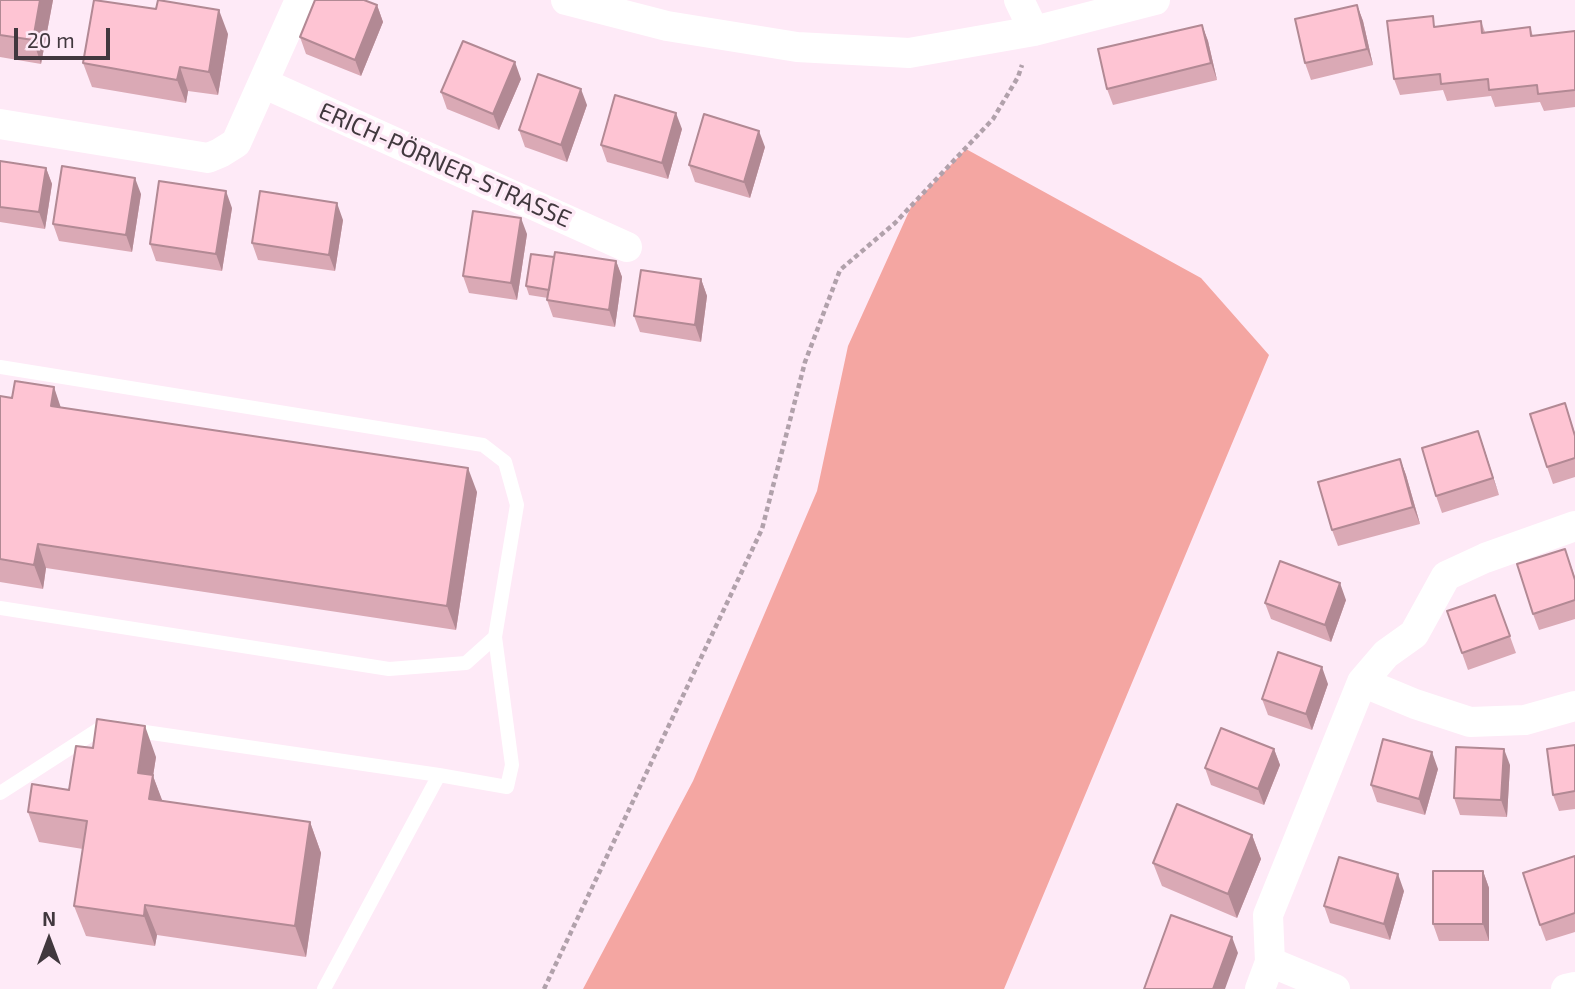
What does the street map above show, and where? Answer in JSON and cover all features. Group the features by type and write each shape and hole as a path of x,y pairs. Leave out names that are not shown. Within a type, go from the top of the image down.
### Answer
{"street":[{"path":"0,124 208,158 236,143 300,0"},
{"path":"566,0 667,26 797,47 909,52 1034,31 1155,0"},
{"path":"1019,0 1034,31"},
{"name":"ERICH-PÖRNER-STRASSE","path":"263,83 627,247"},
{"path":"1260,989 1270,961 1268,915 1362,682 1386,654 1414,634 1446,576 1485,558 1575,526"},
{"path":"1362,682 1415,704 1470,722 1525,720 1575,706"},
{"path":"1270,961 1335,989"},
{"path":"1566,989 1575,987"}],"lane":[{"path":"0,367 483,445 505,462 517,505 495,636 512,765 507,787 104,726 0,793"},
{"path":"0,608 389,669 466,663 495,636"},
{"path":"324,989 439,775"}],"path":[{"path":"544,989 762,529 805,362 840,270 895,223 992,119 1018,77 1034,31"}],"shaded area":[{"path":"966,149 1201,278 1269,355 1004,989 583,989 693,781 817,491 848,346 911,207"}],"building":[{"path":"0,0 40,0 33,40 0,35"},
{"path":"94,0 156,9 158,0 219,10 209,72 180,67 177,80 83,63"},
{"path":"315,0 364,0 377,5 355,60 300,37"},
{"path":"1357,5 1367,49 1305,63 1295,19"},
{"path":"1433,16 1434,27 1481,21 1482,33 1530,27 1531,36 1575,31 1575,90 1538,94 1537,85 1489,90 1488,79 1441,84 1440,74 1394,79 1387,21"},
{"path":"1202,25 1211,63 1107,89 1098,49"},
{"path":"463,41 515,62 493,114 441,92"},
{"path":"538,74 581,89 561,145 519,130"},
{"path":"615,95 676,113 662,163 601,145"},
{"path":"704,114 759,131 744,182 689,165"},
{"path":"0,161 46,168 39,212 0,207"},
{"path":"62,166 135,178 126,235 53,224"},
{"path":"159,181 226,191 216,254 150,244"},
{"path":"260,191 337,203 329,255 252,243"},
{"path":"473,211 521,218 511,283 463,276"},
{"path":"555,252 616,261 609,310 547,300"},
{"path":"531,254 554,257 549,290 526,286"},
{"path":"641,270 701,279 695,325 634,316"},
{"path":"15,381 54,387 51,406 468,468 447,606 38,544 34,565 0,559 0,396 12,398"},
{"path":"1565,403 1575,436 1575,458 1547,467 1530,414"},
{"path":"1478,431 1493,478 1436,496 1422,448"},
{"path":"1400,459 1413,507 1332,530 1318,482"},
{"path":"1565,549 1575,580 1575,600 1533,614 1517,564"},
{"path":"1280,561 1340,583 1325,625 1265,603"},
{"path":"1495,595 1510,636 1462,653 1447,611"},
{"path":"1278,652 1322,667 1306,714 1262,699"},
{"path":"97,719 145,726 138,773 153,775 149,799 310,822 295,926 145,905 144,916 74,906 87,821 28,812 32,784 69,790 76,746 93,748"},
{"path":"1221,728 1274,749 1258,789 1205,768"},
{"path":"1383,739 1432,752 1419,799 1371,785"},
{"path":"1575,745 1575,791 1553,795 1547,749"},
{"path":"1456,747 1504,749 1501,800 1454,798"},
{"path":"1177,804 1252,835 1228,894 1153,863"},
{"path":"1575,856 1575,913 1540,925 1523,873"},
{"path":"1339,857 1398,874 1384,924 1324,906"},
{"path":"1433,871 1483,871 1483,924 1433,924"},
{"path":"1171,915 1232,937 1213,989 1144,989"}]}
